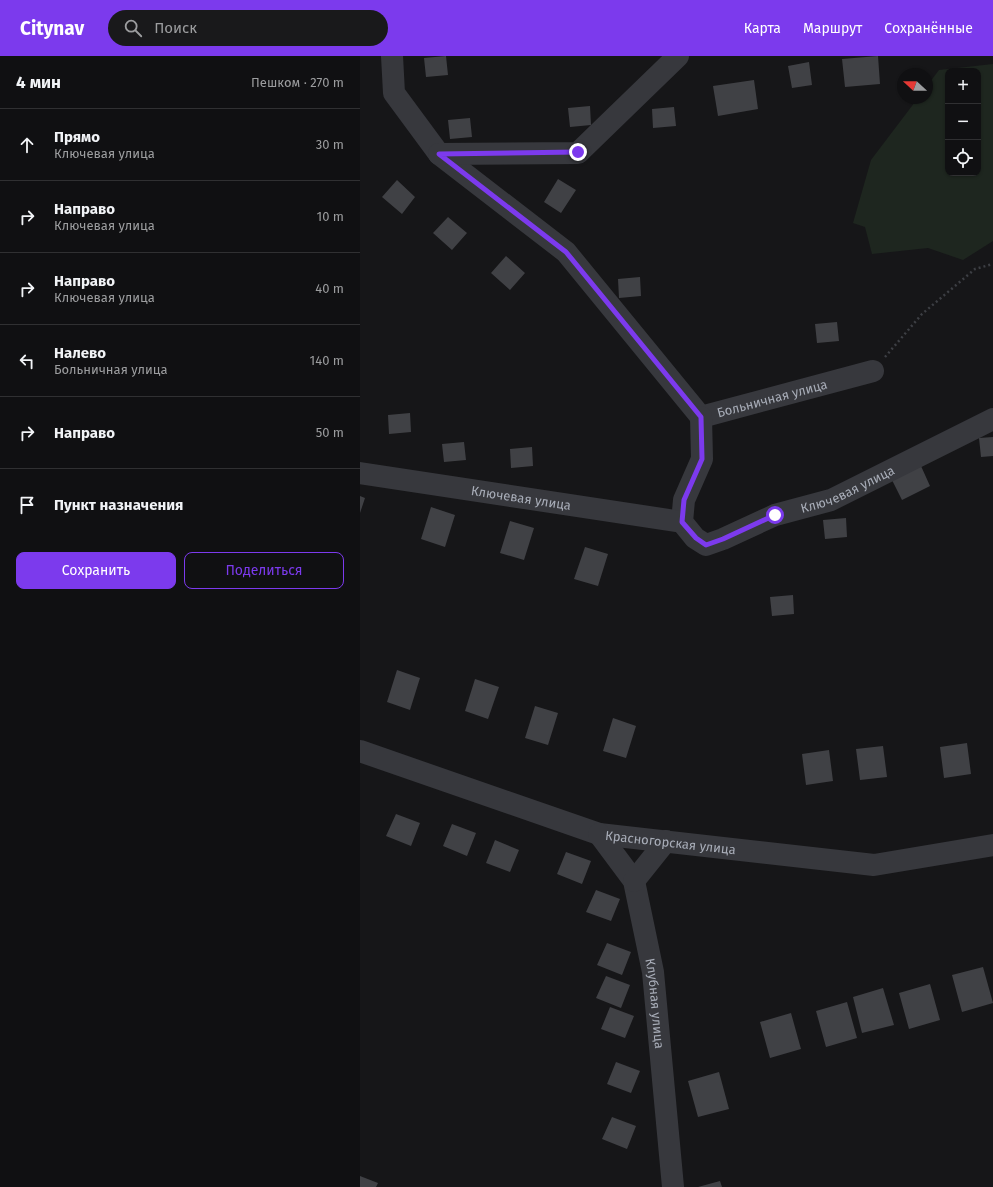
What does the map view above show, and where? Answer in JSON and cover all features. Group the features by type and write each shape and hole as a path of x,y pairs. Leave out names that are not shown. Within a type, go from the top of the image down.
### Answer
{"street":[{"name":"Больничная улица","path":"392,56 394,93 439,154 566,252 701,417 873,371"},
{"path":"439,154 578,152 678,56"},
{"path":"682,522 684,500 702,459 701,417"},
{"name":"Ключевая улица","path":"360,473 682,522 696,538 706,545 723,539 775,515 831,500 993,419"},
{"name":"Красногорская улица","path":"360,751 599,834 874,865 993,846"},
{"name":"Клубная улица","path":"599,834 634,881 653,972 673,1187"},
{"path":"634,881 666,841"}],"path":[{"path":"873,371 922,314 975,269 993,264"}],"shaded area":[{"path":"993,64 993,241 963,260 928,248 872,254 865,227 853,223 871,160 913,104 933,104 933,78 939,70 945,69 945,176 981,176 981,68 957,68"}],"building":[{"path":"446,56 448,75 426,77 424,58"},
{"path":"878,56 880,84 845,87 842,59"},
{"path":"809,62 812,85 792,88 788,66"},
{"path":"754,80 758,109 718,116 713,86"},
{"path":"590,106 591,125 570,127 568,108"},
{"path":"674,107 676,126 653,128 652,109"},
{"path":"470,118 472,137 450,139 448,120"},
{"path":"558,179 576,190 561,213 544,202"},
{"path":"397,180 415,197 402,214 382,197"},
{"path":"448,217 467,233 452,250 433,233"},
{"path":"506,256 525,273 510,290 491,273"},
{"path":"640,277 641,296 619,298 618,279"},
{"path":"837,322 839,341 817,343 815,324"},
{"path":"410,413 411,432 389,434 388,415"},
{"path":"993,437 993,456 981,457 979,438"},
{"path":"464,442 466,460 444,462 442,444"},
{"path":"532,447 533,466 511,468 510,449"},
{"path":"921,466 930,486 902,500 892,480"},
{"path":"360,496 365,498 360,513"},
{"path":"431,507 455,515 445,547 421,539"},
{"path":"846,518 847,537 825,539 823,520"},
{"path":"510,521 534,528 524,560 500,553"},
{"path":"585,547 608,554 598,586 574,579"},
{"path":"793,595 794,614 772,616 770,597"},
{"path":"397,670 420,678 410,710 387,702"},
{"path":"475,679 499,687 488,719 465,711"},
{"path":"535,706 558,713 548,745 525,738"},
{"path":"613,718 636,726 626,758 603,751"},
{"path":"967,743 971,774 944,778 940,747"},
{"path":"883,746 887,777 860,780 856,749"},
{"path":"829,750 833,781 806,785 802,754"},
{"path":"396,814 420,823 411,846 386,836"},
{"path":"452,824 476,833 467,856 443,846"},
{"path":"495,840 519,850 510,872 486,863"},
{"path":"566,852 591,861 582,884 557,874"},
{"path":"596,890 620,899 611,921 586,912"},
{"path":"607,943 631,952 622,975 597,965"},
{"path":"983,967 993,1003 962,1012 952,975"},
{"path":"606,976 630,985 621,1008 596,998"},
{"path":"930,984 940,1020 909,1029 899,993"},
{"path":"883,988 894,1025 862,1033 853,997"},
{"path":"847,1002 857,1038 826,1047 816,1011"},
{"path":"610,1007 634,1016 625,1038 601,1029"},
{"path":"791,1013 801,1049 770,1058 760,1022"},
{"path":"616,1062 640,1071 631,1093 607,1084"},
{"path":"719,1072 729,1109 698,1117 688,1081"},
{"path":"612,1117 636,1126 627,1149 602,1139"},
{"path":"360,1176 378,1183 376,1187 360,1187"},
{"path":"720,1181 722,1187 698,1187"}],"route":[{"path":"578,152 439,154 566,252 701,417 702,459 684,500 682,522 696,538 706,545 723,539 775,515"}]}
